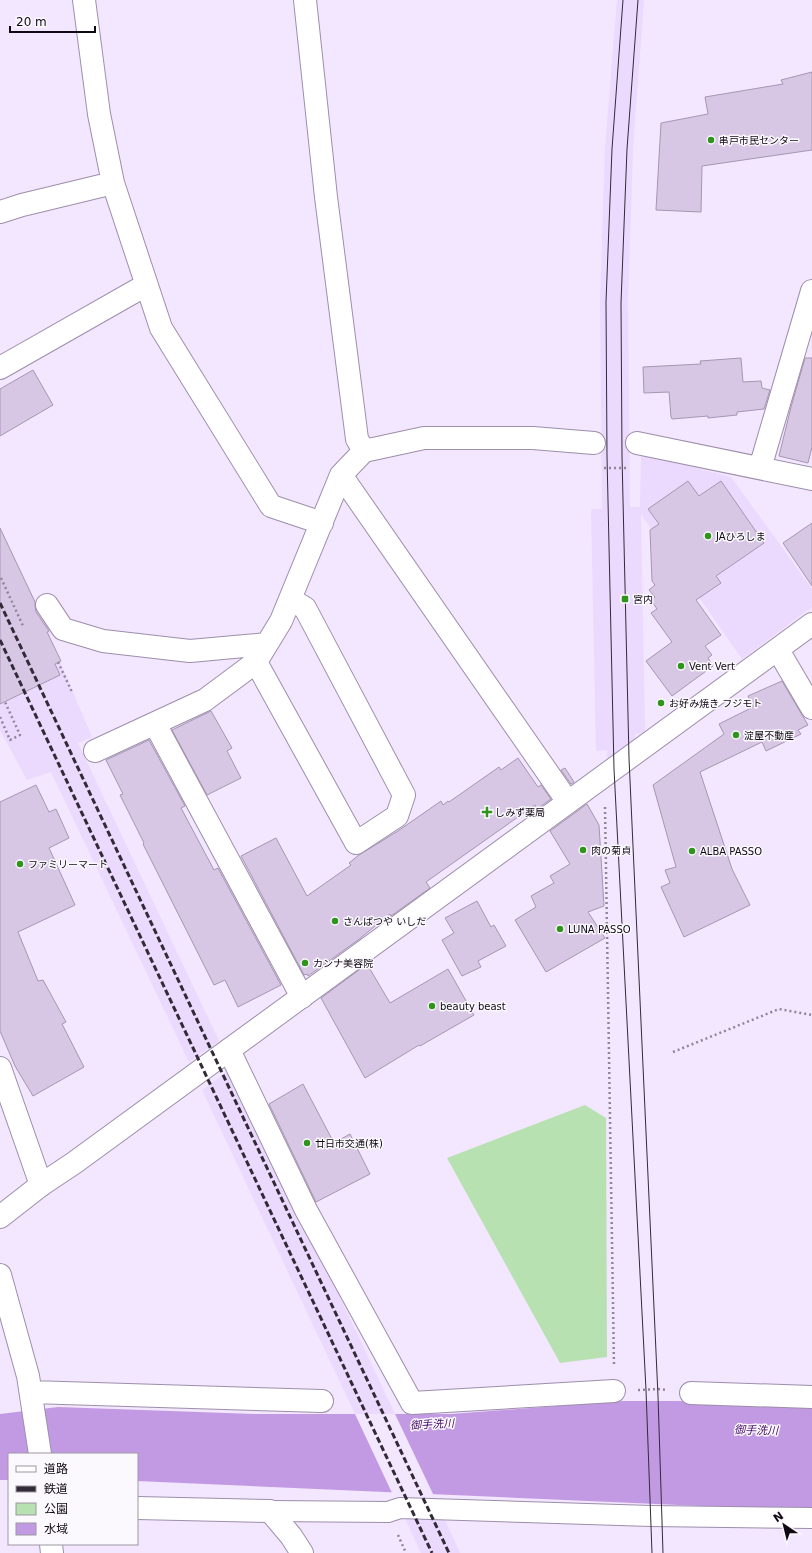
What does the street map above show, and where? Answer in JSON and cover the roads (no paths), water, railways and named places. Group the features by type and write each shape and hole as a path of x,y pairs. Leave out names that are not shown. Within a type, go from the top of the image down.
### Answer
{"street":[{"path":"84,0 99,114 114,183 161,328 271,506 322,523"},
{"path":"305,0 326,197 357,439 364,451"},
{"path":"0,212 22,205 114,183"},
{"path":"0,368 146,285"},
{"path":"760,468 812,291"},
{"path":"95,751 205,700 256,662 281,622 341,475 364,451 424,438 534,438 594,443"},
{"path":"637,443 812,479"},
{"path":"341,475 568,802"},
{"path":"256,662 356,843 397,816 404,795 305,608 290,599"},
{"path":"46,605 63,630 103,641 190,651 267,644"},
{"path":"0,1217 41,1184 74,1163 230,1050 812,624"},
{"path":"778,650 812,708"},
{"path":"154,724 302,996"},
{"path":"230,1050 306,1210 412,1403 614,1392"},
{"path":"0,1068 41,1184"},
{"path":"0,1275 25,1364 32,1397 40,1453"},
{"path":"691,1393 812,1397"},
{"path":"32,1397 322,1401"},
{"path":"138,1508 388,1512 400,1508 423,1508 651,1516 812,1518"},
{"path":"270,1511 291,1536 302,1553"}],"water":[{"name":"御手洗川","path":"623,1401 679,1401 812,1408 812,1511 138,1481 138,1453 8,1453 8,1480 0,1480 0,1414 58,1407 254,1414 451,1414"}],"tram line":[{"path":"623,0 612,149 606,302 607,456 614,769 646,1390 652,1553"},
{"path":"638,0 627,149 621,303 622,456 629,758 658,1396 663,1553"}],"railway":[{"path":"0,603 449,1553"},
{"path":"0,640 432,1553"}],"place":[{"name":"串戸市民センター","path":"711,140"},
{"name":"JAひろしま","path":"708,536"},
{"name":"宮内","path":"625,599"},
{"name":"Vent Vert","path":"681,666"},
{"name":"お好み焼き フジモト","path":"661,703"},
{"name":"淀屋不動産","path":"736,735"},
{"name":"しみず薬局","path":"487,812"},
{"name":"肉の菊貞","path":"583,850"},
{"name":"ALBA PASSO","path":"692,851"},
{"name":"ファミリーマート","path":"20,864"},
{"name":"さんぱつや いしだ","path":"335,921"},
{"name":"LUNA PASSO","path":"560,929"},
{"name":"カンナ美容院","path":"305,963"},
{"name":"beauty beast","path":"432,1006"},
{"name":"廿日市交通(株)","path":"307,1143"}]}
